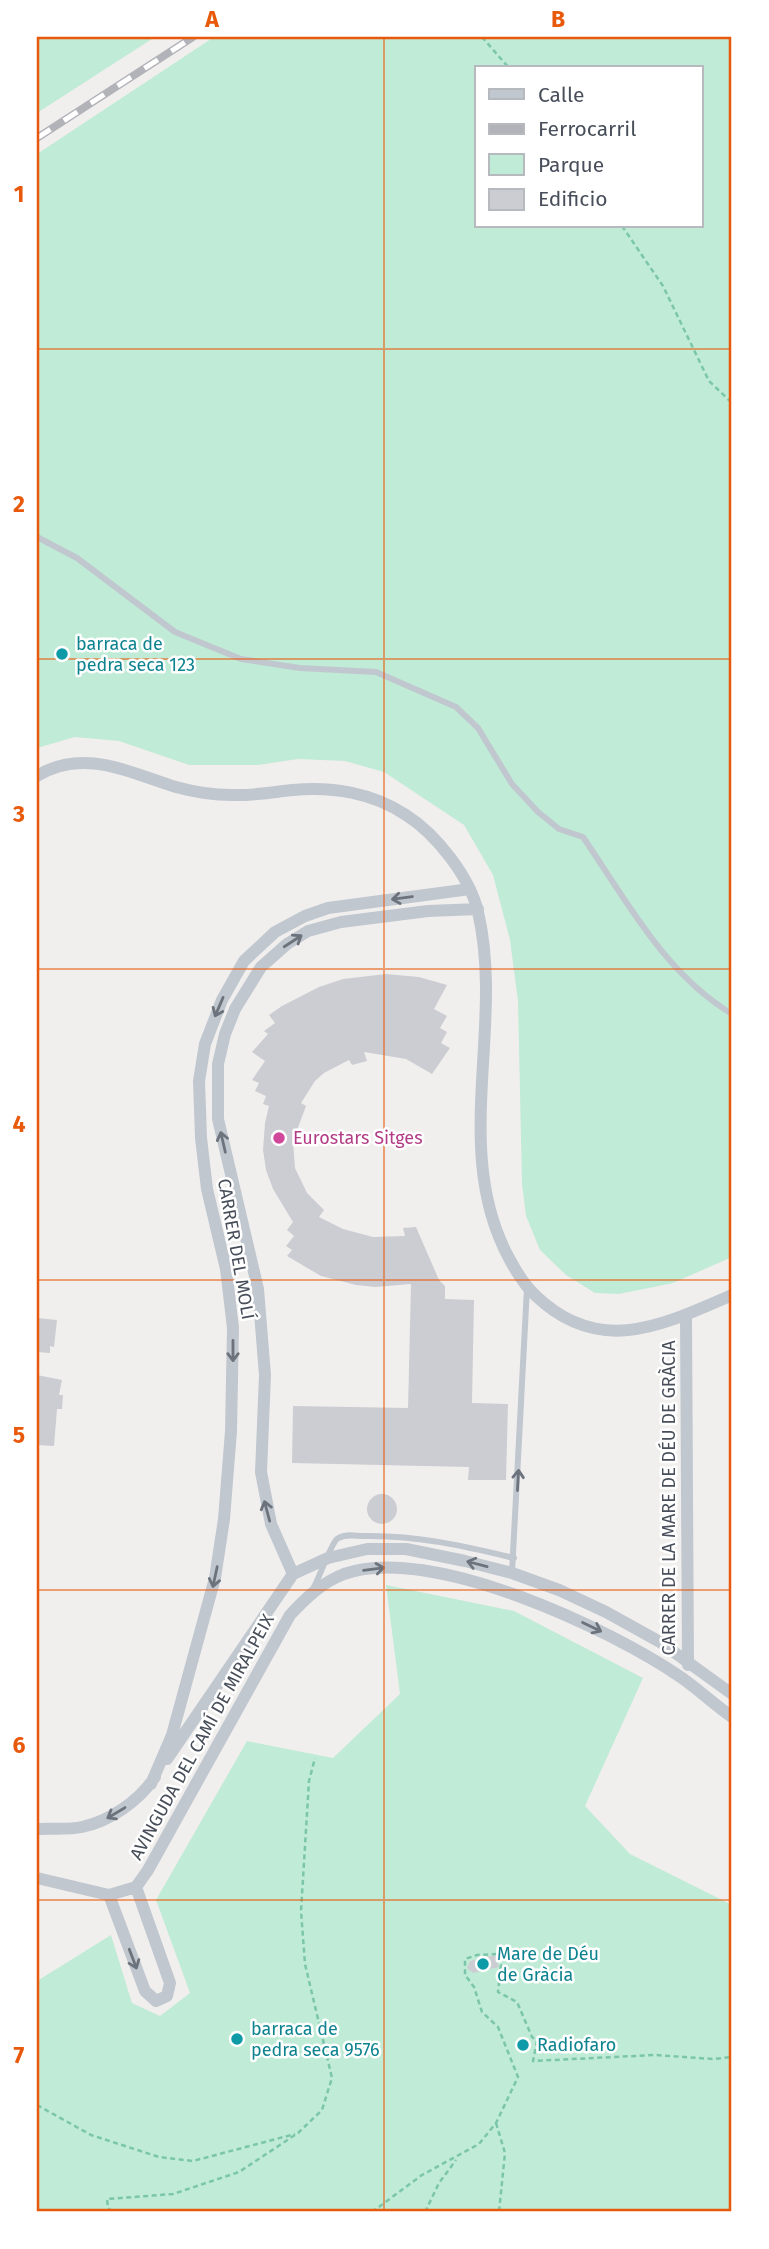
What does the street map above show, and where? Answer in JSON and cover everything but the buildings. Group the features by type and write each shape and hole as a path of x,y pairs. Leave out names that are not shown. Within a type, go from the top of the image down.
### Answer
{"street":[{"path":"37,776 53,767 92,762 107,764 176,787 213,794 237,796 312,789 349,792 382,803 419,824 445,851 470,888 478,909 486,965 481,1172 487,1205 496,1231 527,1288 560,1317 598,1330 640,1330 685,1316 732,1295"},
{"name":"CARRER DEL MOLÍ","path":"151,1784 172,1735 215,1578 224,1519 231,1431 233,1328 226,1269 207,1189 201,1138 200,1081 205,1044 222,1000 244,961 275,932 305,916 328,908 470,888"},
{"name":"CARRER DEL MOLÍ","path":"293,1574 271,1524 264,1499 261,1472 265,1375 258,1289 218,1119 218,1064 225,1034 235,1009 261,967 287,944 309,931 341,922 428,911 478,909"},
{"name":"CARRER DE LA MARE DE DÉU DE GRÀCIA","path":"682,1678 689,1662 685,1316"},
{"path":"293,1574 328,1558 367,1549 406,1549 465,1560 512,1573 606,1612 660,1642 732,1694"},
{"name":"AVINGUDA DEL CAMÍ DE MIRALPEIX","path":"37,1878 109,1895 136,1887 290,1615 312,1592 347,1573 379,1567 440,1574 506,1592 557,1611 613,1637 682,1678 732,1717"},
{"name":"AVINGUDA DEL CAMÍ DE MIRALPEIX","path":"37,1829 81,1828 108,1818 130,1804 151,1784 293,1574"},
{"path":"109,1895 145,1991 156,2001 167,1996 170,1983 136,1887"}],"lane":[{"path":"37,537 77,558 174,632 241,659 300,668 376,672 456,707 478,728 512,784 538,812 559,829 583,837 671,965 712,1002 732,1014"},
{"path":"512,1573 527,1288"},
{"path":"312,1592 332,1545 344,1535 435,1540 514,1558"}],"path":[{"path":"482,37 507,66"},
{"path":"623,228 663,286 709,381 732,403"},
{"path":"113,2212 108,2208 107,2199 173,2194 239,2172 298,2133 322,2110 332,2078 305,1964 301,1911 309,1781 315,1758"},
{"path":"372,2212 422,2175 479,2144 496,2123 518,2077 498,2027 482,2012 474,1987 465,1975 465,1959 477,1955 498,1954 501,1965 498,1992 517,2002 532,2038 537,2041 533,2062 655,2055 713,2059 732,2057"},
{"path":"37,2105 91,2136 159,2157 193,2161 298,2133"},
{"path":"496,2123 505,2154 499,2212"},
{"path":"425,2212 457,2157"}],"green space":[{"path":"37,37 155,37 37,113"},
{"path":"214,37 732,37 732,1257 673,1283 619,1294 595,1293 566,1275 540,1250 526,1216 522,1184 518,1001 510,940 493,875 464,825 384,772 345,761 298,759 258,765 189,765 119,741 75,737 37,748 37,154"},
{"path":"386,1585 514,1611 643,1678 585,1806 630,1854 732,1905 732,2212 37,2212 37,1981 111,1935 132,2003 160,2016 190,1993 156,1900 247,1741 333,1758 400,1694"}],"railway":[{"path":"37,138 193,37"}],"place":[{"name":"barraca de pedra seca 123","path":"62,654"},
{"name":"Eurostars Sitges","path":"279,1138"},
{"name":"Mare de Déu de Gràcia","path":"483,1964"},
{"name":"barraca de pedra seca 9576","path":"237,2039"},
{"name":"Radiofaro","path":"523,2045"}]}
